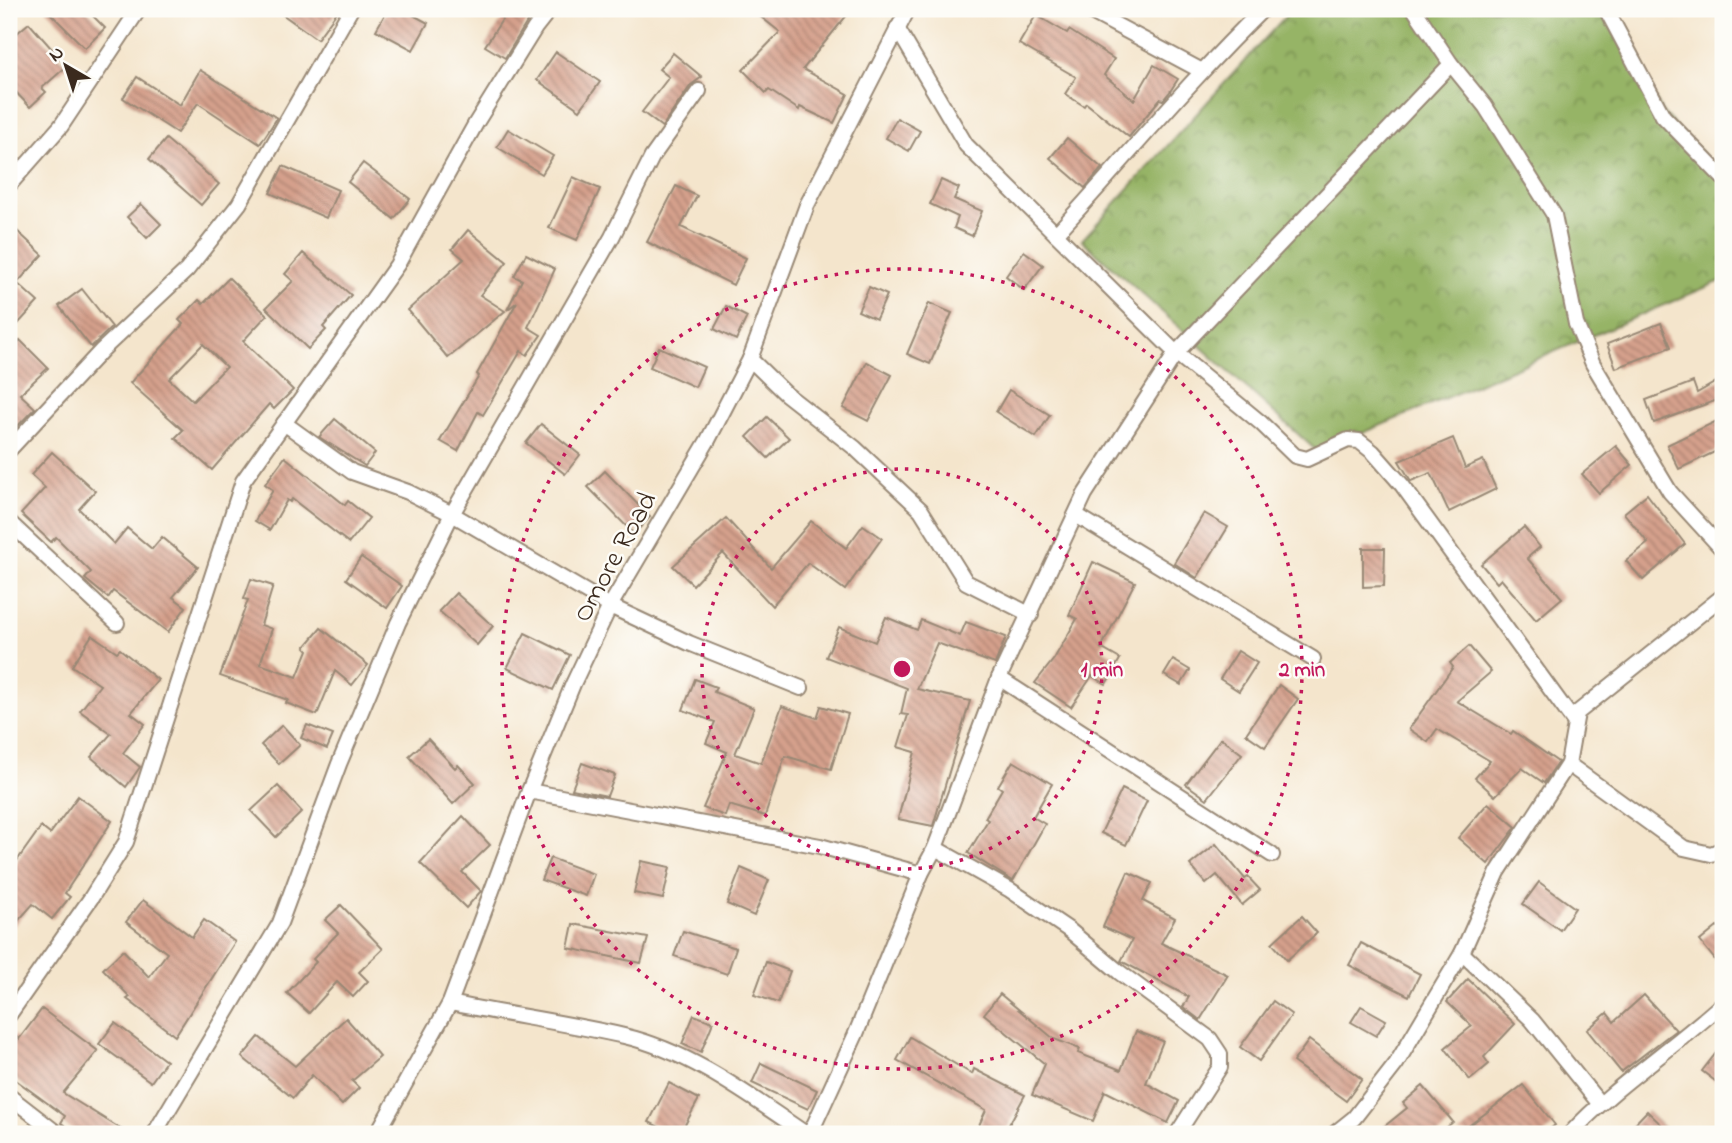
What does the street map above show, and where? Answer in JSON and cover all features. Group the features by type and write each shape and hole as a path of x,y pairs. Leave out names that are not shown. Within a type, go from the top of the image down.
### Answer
{"street":[{"path":"9,185 61,126 139,9"},
{"path":"9,450 102,350 187,270 239,204 351,9"},
{"path":"9,1015 91,898 126,842 243,481 397,265 475,124 535,28 551,9"},
{"name":"Omore Road","path":"377,1134 450,1003 528,791 610,606 708,440 750,359 807,205 908,9"},
{"path":"1086,9 1200,70"},
{"path":"1056,234 1166,114 1200,70 1263,9"},
{"path":"1414,9 1451,64 1485,106 1554,215 1576,324 1593,365 1670,492 1723,550"},
{"path":"1606,9 1663,116 1723,178"},
{"path":"897,28 967,145 1176,353 1261,423 1295,456 1307,459 1318,456 1348,440 1359,441 1373,452 1402,485 1575,723"},
{"path":"450,1003 625,1036 680,1057 808,1134 855,1036 920,874 935,848 999,678 1031,615 1085,494 1176,353 1451,64"},
{"path":"154,1134 280,923 339,764 398,623 452,514 612,236 652,157 699,91"},
{"path":"750,359 786,394 855,448 920,509 966,582 1031,615"},
{"path":"284,423 352,472 408,492 452,514 610,606 689,643 801,688"},
{"path":"1076,515 1313,659"},
{"path":"9,522 117,623"},
{"path":"1334,1134 1354,1118 1396,1064 1462,953 1498,872 1567,764 1577,713 1723,596"},
{"path":"999,678 1272,855"},
{"path":"1567,764 1684,848 1711,854 1723,849"},
{"path":"528,791 820,846 920,874"},
{"path":"935,848 1010,891 1069,930 1119,972 1210,1039 1220,1054 1220,1067 1177,1134"},
{"path":"1462,953 1532,1020 1599,1103"},
{"path":"1570,1134 1599,1103 1680,1043 1723,1003"},
{"path":"9,1096 58,1134"}],"green space":[{"path":"1292,9 1600,9 1664,114 1723,176 1723,280 1318,452 1082,240"}],"building":[{"path":"46,9 86,9 105,28 85,48"},
{"path":"275,9 339,9 317,39"},
{"path":"388,9 402,9 428,23 413,50 376,30"},
{"path":"509,9 535,9 505,58 485,46"},
{"path":"751,9 852,9 803,69 848,94 834,123 800,107 799,110 769,90 766,93 743,70 780,32"},
{"path":"1036,15 1067,33 1069,30 1114,59 1104,75 1134,100 1154,65 1178,79 1169,93 1163,100 1160,99 1129,137 1086,103 1084,106 1065,94 1076,77 1019,44"},
{"path":"29,23 67,66 42,88 46,92 30,107 9,85 9,40"},
{"path":"556,52 600,82 580,110 537,80"},
{"path":"673,53 702,77 691,85 662,127 642,112 669,77 659,69"},
{"path":"200,70 277,118 260,144 198,103 177,133 123,98 137,77 180,105"},
{"path":"897,118 920,131 909,151 886,138"},
{"path":"508,129 553,156 542,174 497,147"},
{"path":"1067,138 1102,168 1085,188 1050,158"},
{"path":"166,139 219,184 201,205 149,159"},
{"path":"363,163 410,199 394,219 348,182"},
{"path":"283,166 338,190 326,218 270,193"},
{"path":"573,177 600,189 577,240 549,228"},
{"path":"941,180 959,188 954,199 982,211 972,236 954,228 958,217 930,204"},
{"path":"676,186 697,196 681,227 746,258 733,285 647,242"},
{"path":"141,204 161,224 147,238 127,217"},
{"path":"15,229 43,255 17,283 38,302 18,324 9,315 9,236"},
{"path":"468,230 507,262 480,295 505,311 448,358 408,310 464,259 452,249"},
{"path":"1024,251 1043,265 1024,290 1006,276"},
{"path":"303,253 351,295 323,327 326,330 308,349 266,308 293,281 285,274"},
{"path":"526,254 555,269 528,327 541,335 527,355 521,351 483,415 478,412 458,451 440,441 479,376 477,374 517,302 507,310 522,280 514,276"},
{"path":"229,278 267,315 243,341 293,390 274,409 269,404 212,470 175,438 183,430 130,383 183,324 179,320 199,300 203,304","holes":["203,344 226,367 193,401 169,379"]},
{"path":"869,287 887,295 876,319 858,311"},
{"path":"82,289 112,327 91,347 59,306"},
{"path":"929,303 952,313 930,364 907,354"},
{"path":"726,306 747,317 736,340 714,329"},
{"path":"1661,323 1671,347 1616,368 1607,344"},
{"path":"20,340 48,368 20,394 35,408 9,435 9,351"},
{"path":"659,347 704,367 695,387 650,367"},
{"path":"867,362 892,375 868,421 843,408"},
{"path":"1723,378 1723,398 1654,423 1646,400 1693,382 1697,393"},
{"path":"1009,390 1050,415 1036,437 996,412"},
{"path":"767,417 789,438 768,458 747,437"},
{"path":"1723,418 1723,448 1679,469 1667,445"},
{"path":"335,419 375,453 365,466 319,437"},
{"path":"541,424 580,455 565,474 526,443"},
{"path":"1453,438 1465,468 1483,460 1496,489 1449,512 1431,473 1411,481 1399,461"},
{"path":"1616,446 1632,465 1599,493 1582,474"},
{"path":"52,452 95,491 79,509 114,544 127,528 152,549 162,537 198,567 173,597 186,607 168,632 113,591 108,598 85,579 91,572 56,537 51,542 21,514 45,488 31,475"},
{"path":"285,457 345,505 348,501 369,518 349,543 292,499 290,502 287,500 270,530 255,521 273,490 265,484"},
{"path":"605,471 650,517 634,534 588,487"},
{"path":"1647,494 1685,544 1643,580 1626,561 1648,543 1624,513"},
{"path":"1204,513 1228,527 1197,578 1174,563"},
{"path":"726,518 771,568 811,521 846,548 863,525 882,538 845,590 808,563 772,606 723,553 693,585 673,566"},
{"path":"1524,527 1540,547 1527,558 1562,598 1536,620 1501,579 1497,583 1481,564"},
{"path":"1363,548 1385,548 1384,586 1363,587"},
{"path":"361,557 402,586 387,608 346,579"},
{"path":"1093,562 1135,582 1101,648 1120,659 1106,684 1092,676 1071,707 1035,683 1054,659 1077,619 1069,615"},
{"path":"251,579 273,586 261,625 272,629 260,664 297,677 308,650 305,647 321,628 368,665 352,685 335,671 317,715 286,703 288,700 220,676 248,600 244,599"},
{"path":"456,593 493,626 477,645 439,611"},
{"path":"886,617 917,630 921,620 960,636 966,622 1006,637 995,664 937,643 917,689 970,701 933,826 898,819 915,752 898,747 908,715 901,714 907,688 826,657 839,627 875,642"},
{"path":"525,633 570,655 553,690 507,668"},
{"path":"92,635 117,652 120,649 158,680 131,713 145,724 123,753 140,767 126,787 91,757 111,734 80,711 100,685 72,666"},
{"path":"1469,646 1491,672 1457,701 1511,734 1513,731 1558,762 1544,783 1522,768 1495,796 1475,778 1490,761 1437,729 1428,742 1409,729 1453,667 1450,663"},
{"path":"1238,651 1257,663 1239,691 1220,679"},
{"path":"1173,660 1190,670 1181,685 1164,675"},
{"path":"695,679 716,687 714,692 754,708 735,754 761,763 782,706 817,718 821,706 848,714 831,769 785,756 765,816 729,805 725,816 703,808 727,752 706,743 715,722 683,710"},
{"path":"1279,685 1298,699 1265,747 1246,734"},
{"path":"282,725 300,745 279,764 261,745"},
{"path":"307,725 333,735 327,749 301,738"},
{"path":"1221,738 1242,754 1207,799 1186,784"},
{"path":"428,739 455,768 458,765 475,783 453,804 409,756"},
{"path":"1013,761 1052,784 1033,817 1045,824 1013,881 968,853 988,820 985,818 1002,789 998,786"},
{"path":"582,763 615,775 607,796 572,789"},
{"path":"278,786 302,812 276,837 251,811"},
{"path":"1122,789 1147,801 1126,845 1101,833"},
{"path":"78,796 112,821 65,893 70,897 52,919 33,904 9,931 9,896 16,889 9,883 9,872 41,827 50,834"},
{"path":"1488,803 1516,827 1488,864 1458,838"},
{"path":"463,816 490,845 462,872 481,891 466,908 420,863"},
{"path":"1216,844 1245,879 1248,877 1260,890 1242,905 1217,875 1206,884 1190,865"},
{"path":"550,858 594,874 586,896 541,880"},
{"path":"641,861 670,867 663,899 634,893"},
{"path":"741,868 769,880 754,916 727,904"},
{"path":"1128,872 1152,883 1143,901 1175,918 1161,943 1228,975 1200,1020 1183,1007 1189,997 1121,961 1132,940 1103,927"},
{"path":"1539,882 1575,908 1560,930 1523,904"},
{"path":"143,900 192,937 204,920 235,942 175,1036 127,999 130,997 103,969 123,950 149,977 167,953 126,922"},
{"path":"341,905 383,949 359,972 368,981 353,997 337,982 309,1013 287,993 316,962 313,959 338,933 325,920"},
{"path":"1302,916 1317,933 1287,960 1272,943"},
{"path":"1723,922 1723,970 1700,941"},
{"path":"573,924 648,938 641,963 568,948"},
{"path":"683,931 736,948 727,974 674,956"},
{"path":"1361,943 1420,974 1409,996 1349,965"},
{"path":"766,962 790,971 778,1003 754,995"},
{"path":"1468,979 1515,1024 1484,1057 1489,1064 1470,1080 1445,1048 1472,1026 1447,1002"},
{"path":"1000,994 1054,1039 1080,1049 1078,1053 1121,1070 1136,1031 1163,1041 1146,1083 1179,1101 1168,1123 1105,1091 1093,1121 1032,1095 1045,1064 984,1014"},
{"path":"1644,995 1676,1030 1621,1072 1587,1030 1607,1013 1614,1022"},
{"path":"1273,1001 1292,1015 1259,1061 1240,1047"},
{"path":"1361,1006 1386,1020 1376,1036 1351,1022"},
{"path":"42,1009 98,1051 63,1093 129,1134 79,1134 61,1123 65,1116 9,1075 9,1042 14,1035 19,1039"},
{"path":"694,1015 713,1022 701,1052 682,1044"},
{"path":"346,1018 380,1057 352,1081 359,1088 342,1105 312,1075 293,1098 242,1057 259,1037 295,1066"},
{"path":"115,1023 166,1061 151,1082 99,1044"},
{"path":"910,1037 972,1074 974,1069 1025,1095 1004,1134 975,1134 986,1110 897,1060"},
{"path":"1309,1040 1362,1079 1346,1101 1293,1062"},
{"path":"1723,1044 1723,1087 1702,1071"},
{"path":"761,1063 817,1090 808,1109 752,1083"},
{"path":"669,1083 699,1099 680,1134 673,1134 649,1122"},
{"path":"1523,1085 1555,1125 1544,1134 1458,1134"},
{"path":"1423,1086 1453,1122 1439,1134 1375,1134 1407,1108 1403,1103"},
{"path":"1647,1111 1671,1134 1625,1134"}]}
